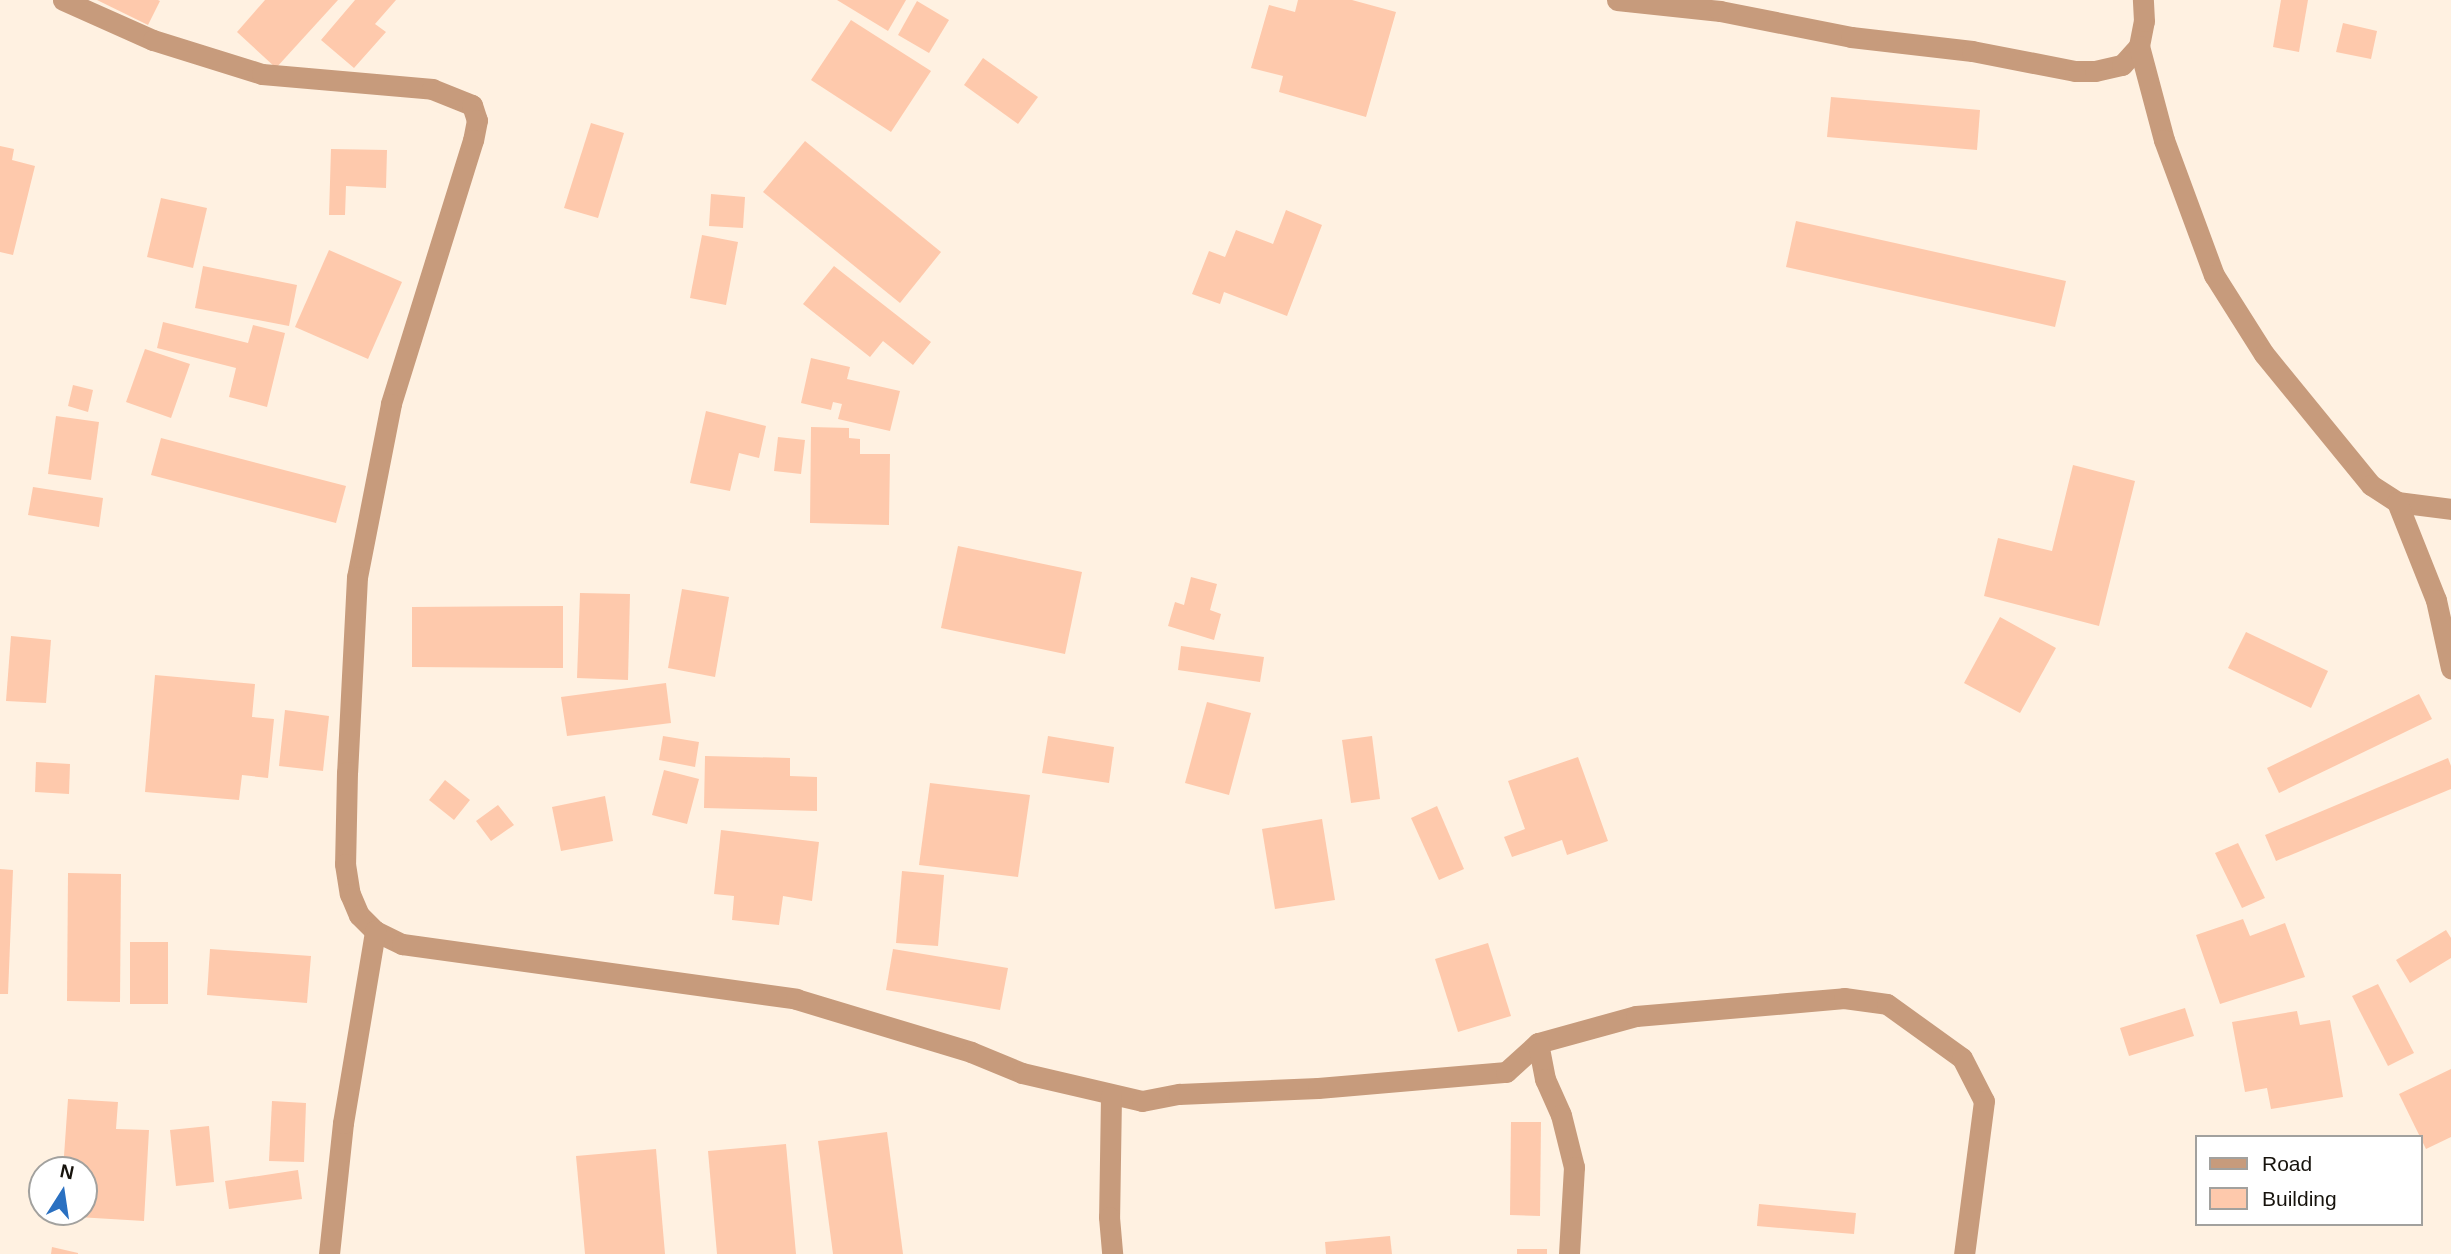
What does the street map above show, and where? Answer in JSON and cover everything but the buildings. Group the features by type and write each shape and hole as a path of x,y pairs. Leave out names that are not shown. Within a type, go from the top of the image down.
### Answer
{"street":[{"path":"63,0 153,40 262,74 432,89 472,105 477,120 473,140 391,404 358,576 347,772 345,863 350,894 359,915 375,931 401,944 796,999 971,1052 1022,1073 1111,1096 1142,1101 1179,1094 1343,1087 1506,1072 1538,1043 1636,1016 1844,998 1887,1004 1962,1058 1984,1101 1964,1254"},
{"path":"1617,0 1720,11 1851,37 1972,51 2075,71 2095,71 2122,65 2139,46"},
{"path":"2143,0 2144,21 2139,46 2164,140 2214,275 2264,354 2371,485 2397,502 2451,509"},
{"path":"2397,502 2436,600 2451,668"},
{"path":"329,1254 343,1123 375,931"},
{"path":"1538,1043 1545,1079 1561,1115 1574,1167 1569,1254"},
{"path":"1111,1096 1109,1217 1112,1254"}]}
